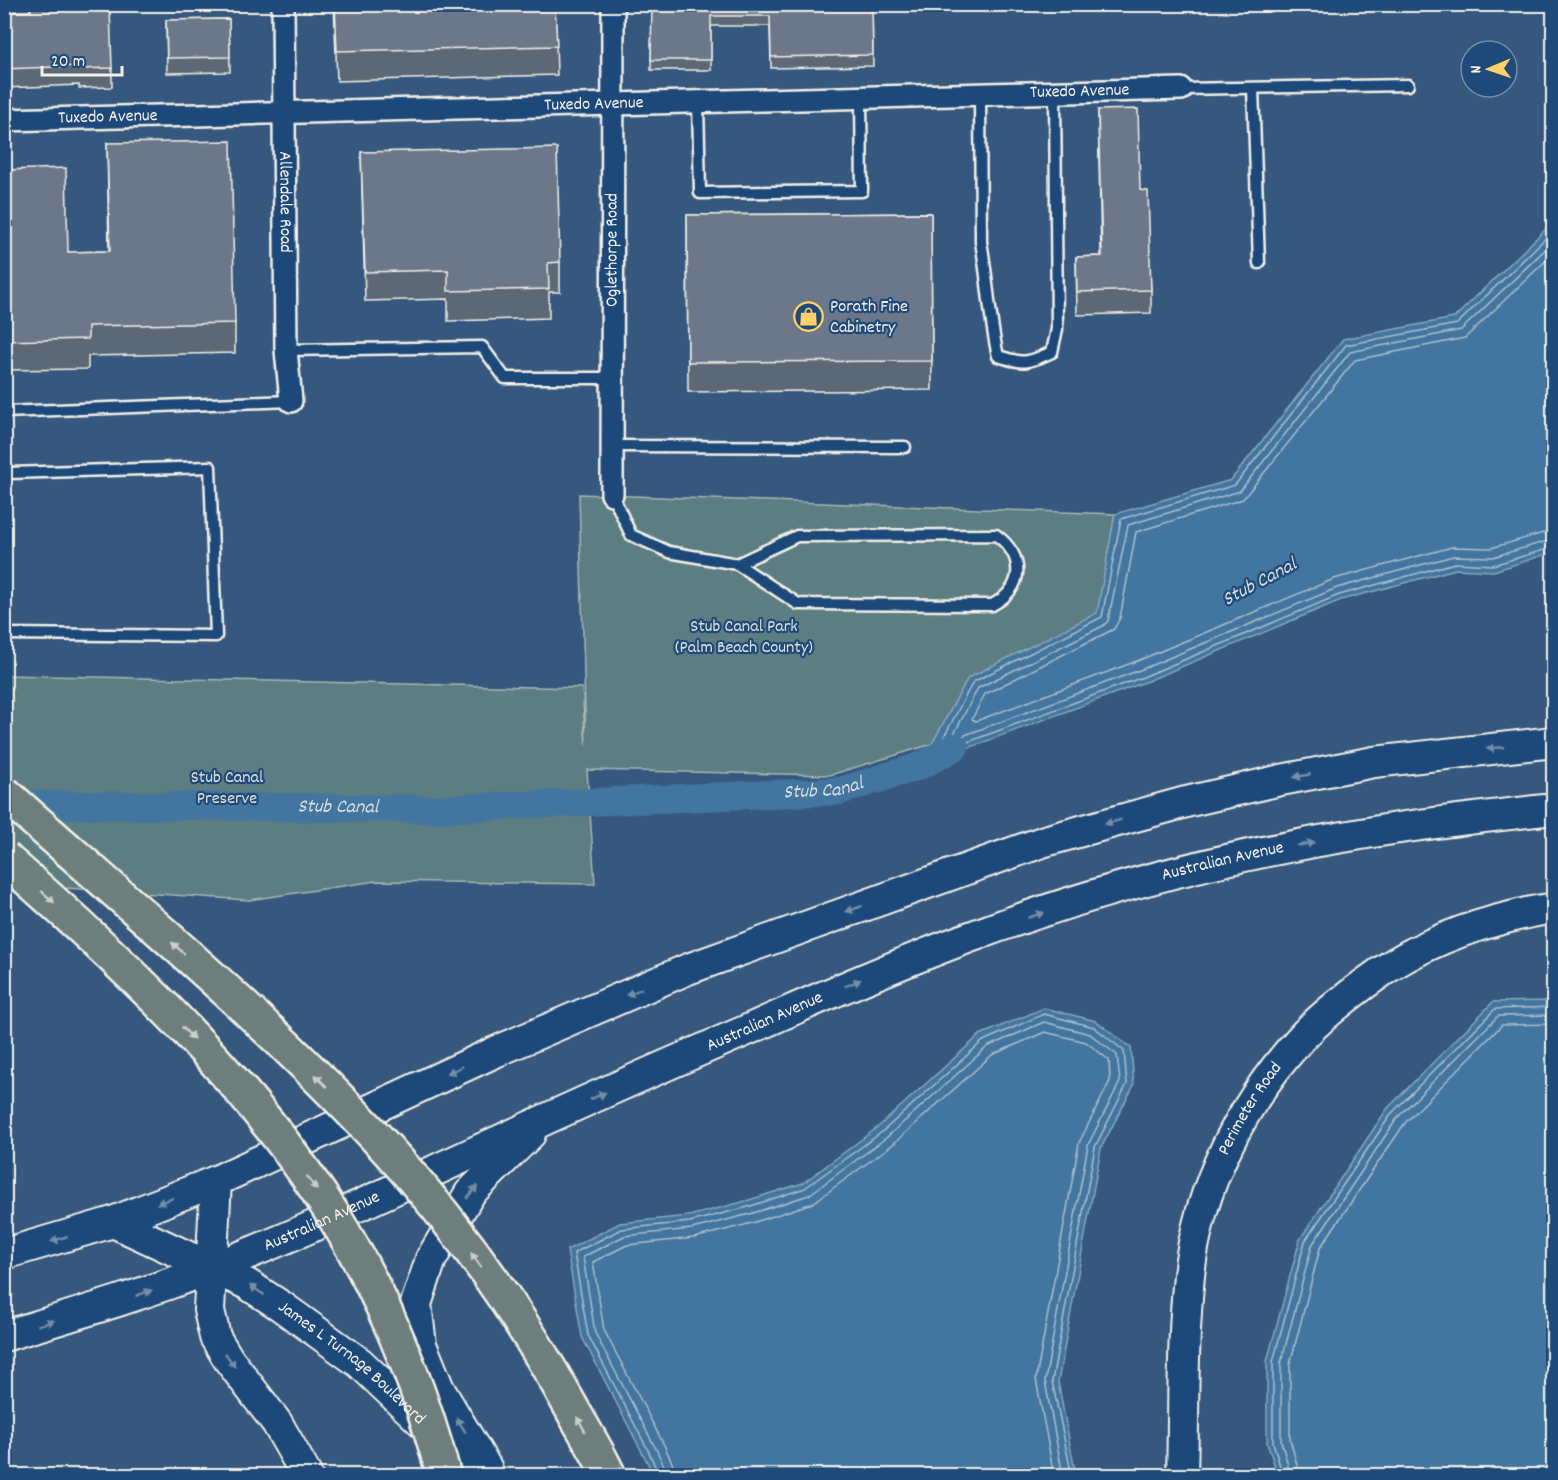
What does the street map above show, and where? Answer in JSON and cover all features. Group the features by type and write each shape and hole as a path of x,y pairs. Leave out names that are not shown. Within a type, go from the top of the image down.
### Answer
{"highway":[{"path":"4,793 250,1011 387,1149 448,1222 507,1302 556,1381 609,1476"},
{"path":"4,858 95,941 200,1045 263,1118 318,1192 366,1273 406,1359 425,1408 444,1476"}],"main road":[{"path":"4,1254 113,1222 216,1181 495,1052 688,969 1045,841 1186,802 1281,780 1374,762 1554,742"},
{"name":"Australian Avenue","path":"4,1336 136,1297 213,1268 899,964 992,929 1086,898 1179,872 1312,843 1371,832 1554,809"},
{"name":"Perimeter Road","path":"1182,1476 1189,1274 1201,1217 1220,1162 1246,1111 1280,1063 1305,1034 1348,995 1396,962 1448,936 1484,923 1541,909 1554,909"},
{"path":"491,1476 439,1389 421,1345 416,1304 431,1259 470,1193 545,1120"},
{"path":"216,1181 209,1310 215,1337 229,1360 277,1423 307,1476"},
{"name":"James L Turnage Boulevard","path":"113,1222 247,1284 360,1363 479,1476"}],"street":[{"name":"Allendale Road","path":"284,4 286,350 291,400"},
{"name":"Oglethorpe Road","path":"612,494 613,4"},
{"name":"Tuxedo Avenue","path":"4,120 1181,89"}],"lane":[{"path":"1181,89 1408,85"},
{"path":"1253,88 1259,263"},
{"path":"980,95 981,242 990,321 998,356 1021,363 1033,361 1052,352 1057,330 1055,93"},
{"path":"698,102 700,193 862,191 861,98"},
{"path":"286,350 482,347 505,378 612,378"},
{"path":"4,412 291,400"},
{"path":"612,446 905,447"},
{"path":"4,466 9,473 210,467 216,636 4,634"},
{"path":"612,494 631,535 669,552 738,564 798,604 992,605 1012,590 1017,578 1014,553 1006,542 996,535 797,536 738,564"}],"green space":[{"path":"579,494 1115,514 1098,613 968,678 932,744 830,775 587,770 595,884 376,881 249,900 5,884 4,675 582,688 586,746"}],"water":[{"path":"1553,222 1553,552 1494,571 1456,569 1341,600 1145,682 920,766 968,678 1097,613 1115,514 1231,480 1343,339 1454,318"},
{"path":"1553,1001 1553,1475 1278,1475 1267,1443 1267,1361 1300,1239 1387,1109 1493,1002"},
{"path":"1044,1008 1096,1021 1131,1048 1134,1085 1101,1148 1058,1382 1075,1471 1079,1475 654,1475 582,1337 567,1250 620,1223 689,1216 803,1183 878,1127 980,1035"}],"building":[{"path":"30,4 74,4 74,10 110,8 112,68 79,69 79,66 4,69 4,12 31,11"},
{"path":"335,4 555,4 557,46 337,51"},
{"path":"652,4 872,4 873,55 771,57 770,16 711,16 711,60 651,60"},
{"path":"229,19 230,57 167,58 166,20"},
{"path":"1138,109 1140,190 1148,191 1151,290 1077,292 1076,257 1102,256 1098,110"},
{"path":"231,141 235,323 88,326 88,339 4,341 4,170 66,168 68,252 110,251 107,143"},
{"path":"557,148 560,262 548,263 549,289 448,291 448,270 365,272 361,152"},
{"name":"Porath Fine Cabinetry","path":"931,213 932,361 688,362 687,215"}],"waterway":[{"name":"Stub Canal","path":"5,804 436,809 840,791 920,766 955,747"}],"place":[{"name":"Porath Fine Cabinetry","path":"809,317"}],"park label":[{"name":"Stub Canal Park (Palm Beach County)","path":"744,637"},
{"name":"Stub Canal Preserve","path":"227,788"}]}
